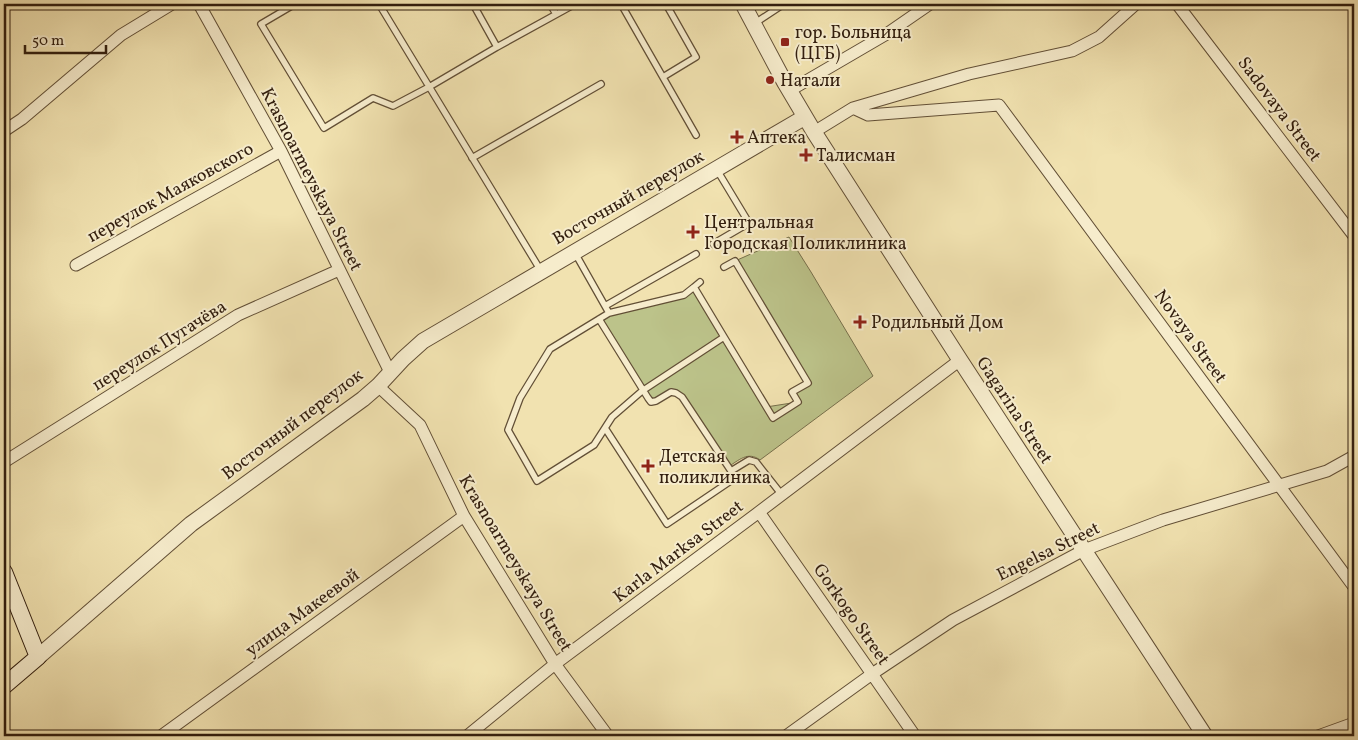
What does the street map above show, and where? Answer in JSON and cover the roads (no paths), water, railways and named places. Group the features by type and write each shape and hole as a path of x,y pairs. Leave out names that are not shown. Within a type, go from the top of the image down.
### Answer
{"main road":[{"path":"5,577 38,657"},
{"name":"Восточный переулок","path":"4,686 38,657"}],"street":[{"path":"4,131 22,119 121,34 172,4"},
{"name":"Gagarina Street","path":"743,4 789,91 814,132 1204,736"},
{"path":"789,91 885,35 930,4"},
{"path":"814,132 853,108 969,74 1072,50 1099,37 1136,4"},
{"name":"Sadovaya Street","path":"1177,4 1354,236"},
{"name":"Krasnoarmeyskaya Street","path":"205,6 281,151 390,372"},
{"name":"Novaya Street","path":"853,108 868,115 999,105 1354,586"},
{"name":"Восточный переулок","path":"38,657 192,524 363,399 423,341 805,117"},
{"name":"переулок Маяковского","path":"76,265 281,151"},
{"name":"переулок Пугачёва","path":"4,462 238,315 339,270"},
{"name":"Karla Marksa Street","path":"467,736 555,664 960,360"},
{"name":"Krasnoarmeyskaya Street","path":"378,386 420,425 464,516 555,664 608,736"},
{"name":"Engelsa Street","path":"786,736 872,674 953,620 1084,550 1163,520 1327,471 1354,456"},
{"name":"Gorkogo Street","path":"759,512 914,736"},
{"name":"улица Макеевой","path":"161,736 464,516"},
{"path":"1318,736 1354,723"}],"lane":[{"path":"295,4 261,24 324,128 373,98 393,106 575,4"},
{"path":"379,4 541,271"},
{"path":"473,4 497,47"},
{"path":"550,4 556,14"},
{"path":"621,4 696,135"},
{"path":"662,77 696,57 666,4"},
{"path":"754,24 784,4"},
{"path":"472,158 601,84"},
{"path":"713,244 748,223 716,168"},
{"path":"574,252 609,313"},
{"path":"606,306 696,254"},
{"path":"694,287 772,418 798,402 792,392 808,382 735,261 724,267"},
{"path":"700,282 684,294 609,313 550,349 520,398 508,430 537,481 594,445 612,417 642,391 724,337"},
{"path":"599,319 642,391 651,402 671,392 682,396 736,478 667,524 605,428"},
{"path":"731,471 749,460 756,462 782,495"}],"place":[{"name":"гор. Больница (ЦГБ)","path":"785,42"},
{"name":"Натали","path":"770,80"},
{"name":"Аптека","path":"737,137"},
{"name":"Талисман","path":"806,155"},
{"name":"Центральная Городская Поликлиника","path":"693,232"},
{"name":"Родильный Дом","path":"860,322"},
{"name":"Детская поликлиника","path":"648,466"}]}
